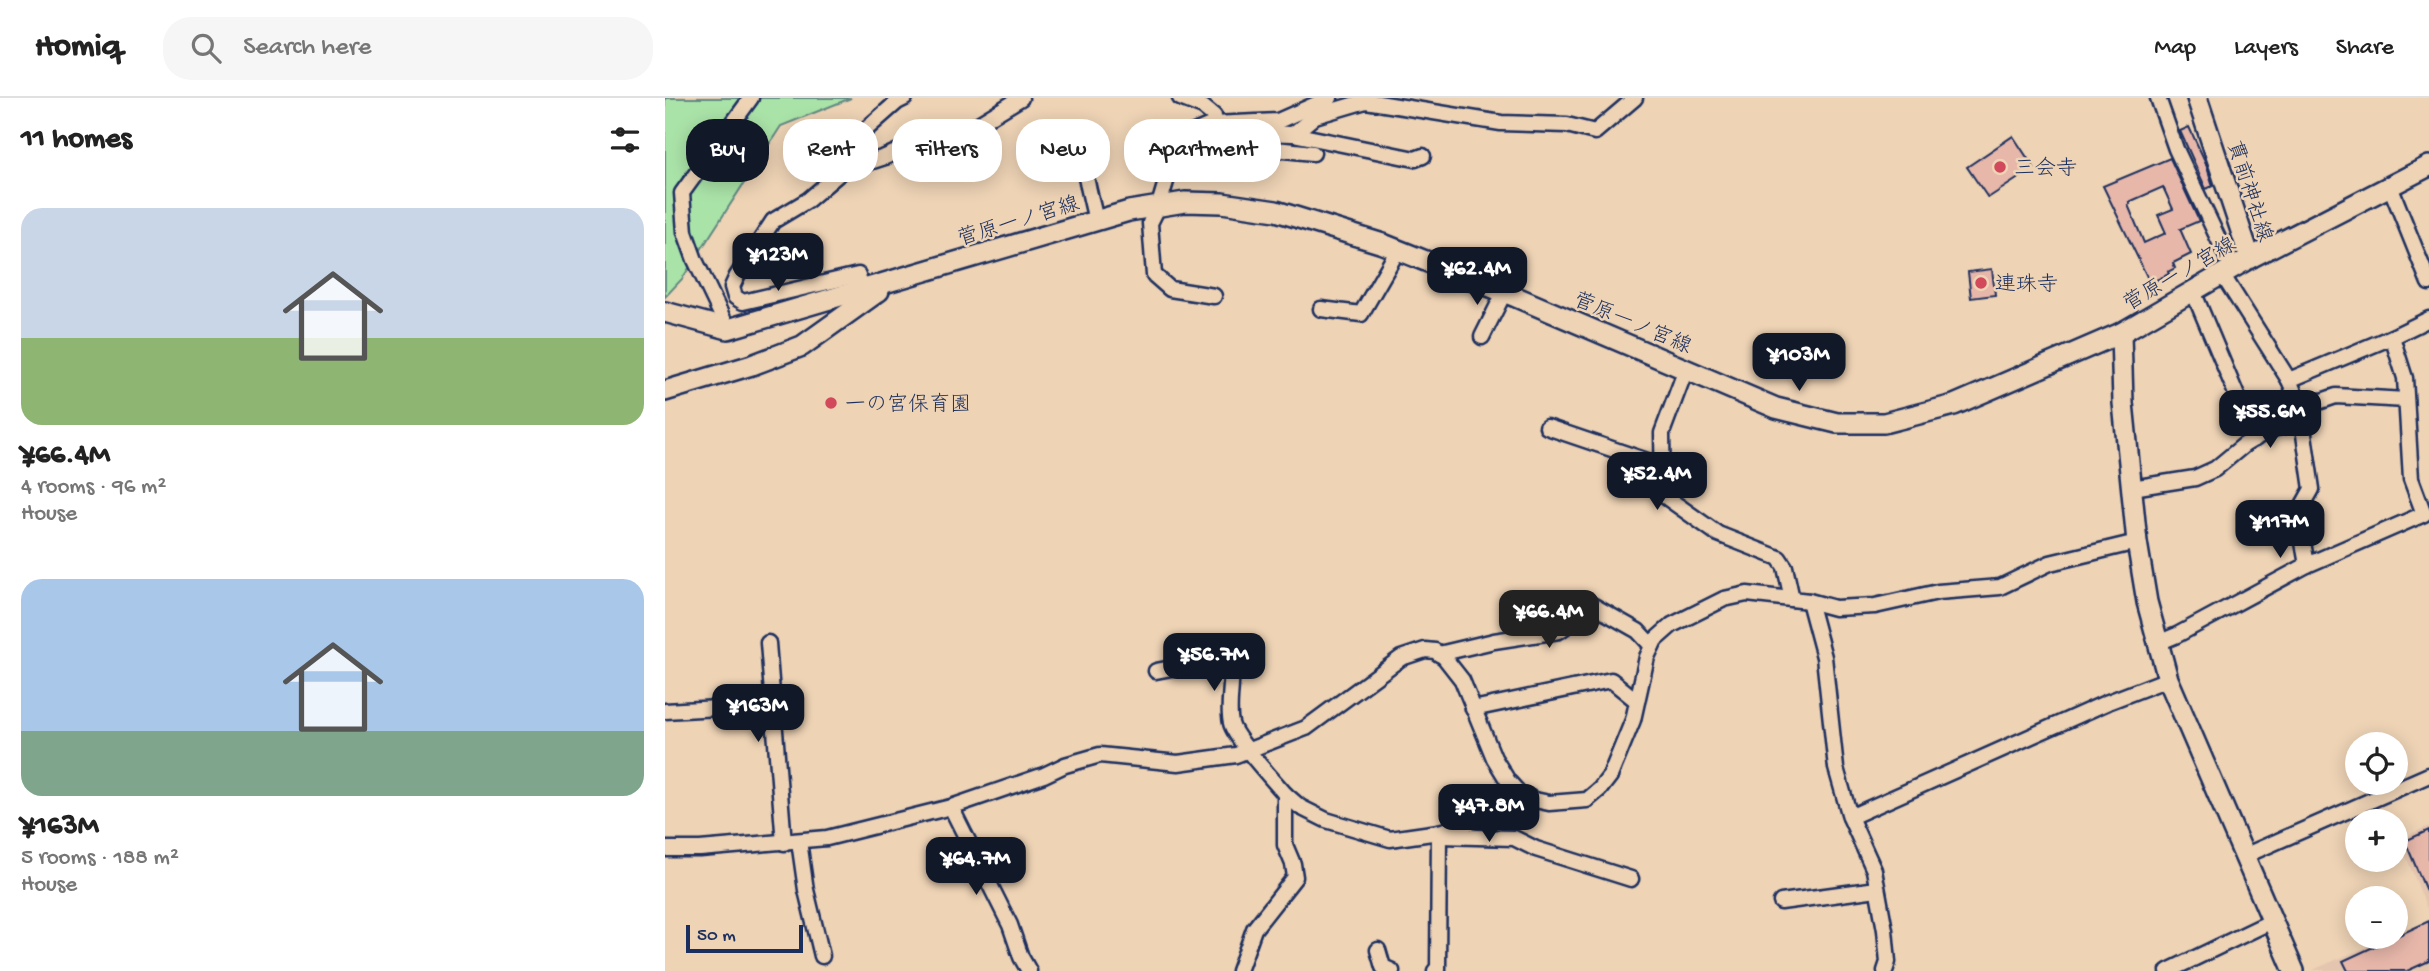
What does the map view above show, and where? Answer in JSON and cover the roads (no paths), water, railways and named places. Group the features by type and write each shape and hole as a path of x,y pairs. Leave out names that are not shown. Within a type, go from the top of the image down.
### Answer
{"main road":[{"name":"貫前神社線","path":"2197,98 2250,258"},
{"name":"菅原一ノ宮線","path":"728,329 1096,221 1159,205 1185,202 1222,203 1276,211 1398,250 1776,408 1837,423 1884,423 1954,405 2121,333 2250,258 2429,166"},
{"path":"665,391 752,365 802,346 891,282"},
{"path":"665,312 728,329"},
{"path":"2121,333 2123,404 2137,542 2147,602 2158,643 2168,679 2294,971"}],"street":[{"path":"728,329 695,260 685,232 682,193 751,98"},
{"path":"878,119 905,98"},
{"path":"878,160 902,149 975,126 1021,98"},
{"path":"1180,98 1203,107 1214,116 1214,119"},
{"path":"1281,120 1330,98"},
{"path":"1293,135 1315,117 1366,100 1501,123 1567,125 1595,132 1635,98"},
{"path":"2158,98 2176,149 2227,271 2289,380 2302,414 2312,489 2298,514 2307,565"},
{"path":"1281,134 1415,159 1423,156"},
{"path":"1281,149 1313,152"},
{"path":"829,182 808,200 773,221 737,276 732,287 735,298 743,302 858,275 862,290"},
{"path":"1087,182 1096,221"},
{"path":"1167,182 1150,223 1154,275 1170,289 1214,296"},
{"path":"2390,186 2429,283"},
{"path":"1321,309 1360,314 1398,250"},
{"path":"2193,291 2255,439"},
{"path":"1482,337 1504,293"},
{"path":"2289,380 2429,319"},
{"path":"2158,643 2307,565 2424,514 2411,480 2405,378 2392,337"},
{"path":"1686,369 1662,433 1663,495 1718,534 1779,558 1785,567 1792,599"},
{"path":"2132,488 2195,478 2215,469 2244,445 2336,396 2406,400"},
{"path":"1547,427 1662,466"},
{"path":"665,849 700,849 827,838 951,807 1100,755 1178,763 1236,755 1306,728 1401,658 1425,649 1439,654 1462,680 1494,758 1519,793 1535,800 1563,803 1587,800 1610,776 1633,719 1647,657 1655,640 1672,625 1724,599 1747,594 1809,601 1835,608 1875,606 1938,592 2000,587 2050,563 2137,542"},
{"path":"1809,601 1824,657 1836,768 1850,817 1874,870 1878,889 1888,962 1885,971"},
{"path":"1439,654 1494,641 1559,631 1594,606 1638,631 1652,646"},
{"path":"768,643 773,705 791,842 807,890 822,956"},
{"path":"1156,671 1228,657 1232,668 1231,724 1285,794 1300,807 1326,820 1390,839 1439,834 1514,838"},
{"path":"1850,817 2109,702 2168,679"},
{"path":"1473,709 1611,680 1637,701"},
{"path":"665,710 773,705"},
{"path":"2244,856 2429,775"},
{"path":"1239,971 1254,929 1294,877 1293,864 1285,845 1285,794"},
{"path":"1439,834 1481,820 1501,809 1535,800"},
{"path":"951,807 1010,925 1029,971"},
{"path":"1481,820 1536,849 1631,878"},
{"path":"1435,971 1438,970 1439,834"},
{"path":"1781,902 1878,889"},
{"path":"2168,971 2272,921"},
{"path":"1378,950 1383,967 1392,971"}],"place":[{"name":"三会寺","path":"2000,167"},
{"name":"連珠寺","path":"1981,283"},
{"name":"一の宮保育園","path":"831,403"}]}
